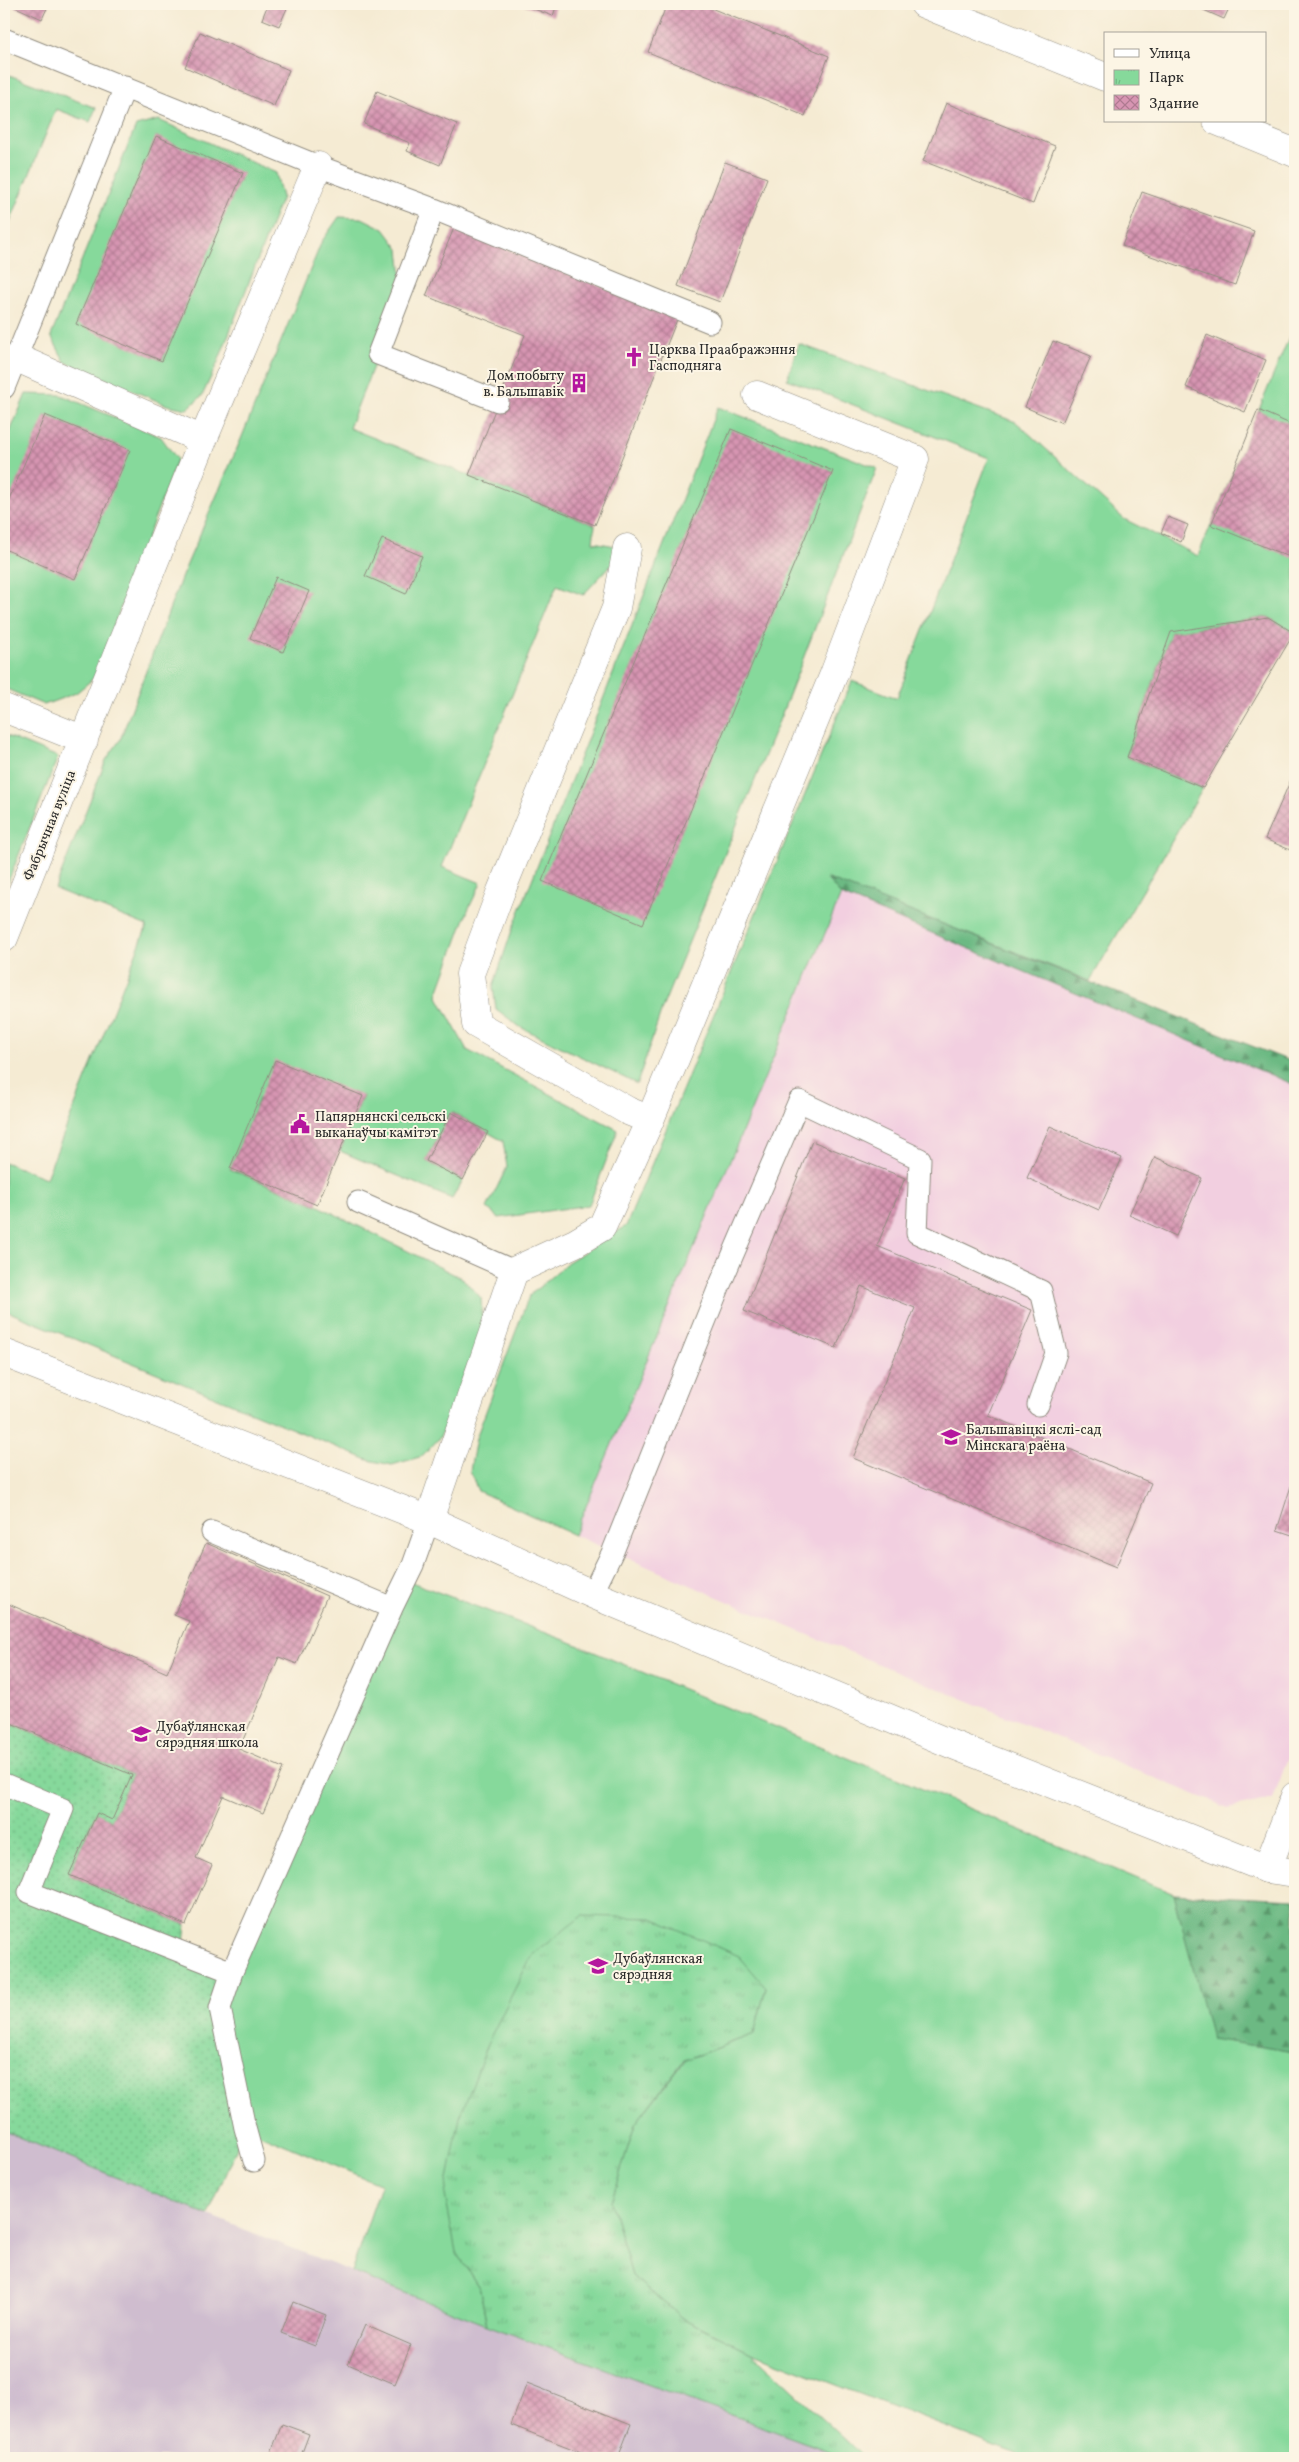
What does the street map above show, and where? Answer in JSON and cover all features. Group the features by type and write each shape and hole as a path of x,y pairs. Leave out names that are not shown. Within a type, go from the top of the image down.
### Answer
{"street":[{"path":"924,4 1104,76"},
{"path":"1219,122 1295,153"},
{"name":"Фабрычная вуліца","path":"4,938 203,440 318,166"},
{"path":"17,358 203,440"},
{"path":"429,1520 514,1271 575,1243 602,1227 650,1120 834,674 915,459 757,395"},
{"path":"627,548 616,608 504,882 470,974 476,1024 628,1110 650,1120"},
{"path":"4,708 84,740"},
{"path":"4,1353 429,1520 592,1594 952,1744 1267,1869 1295,1873"},
{"path":"1267,1869 1295,1796"}],"lane":[{"path":"4,39 318,166 434,209 710,322"},
{"path":"4,388 125,87"},
{"path":"434,209 378,354 498,401"},
{"path":"592,1594 613,1551 720,1287 799,1101 920,1160 918,1233 1041,1291 1056,1352 1038,1405"},
{"path":"358,1202 514,1271"},
{"path":"254,2161 244,2128 220,2008 232,1972 392,1608 413,1565 429,1520"},
{"path":"212,1532 392,1608"},
{"path":"4,1784 63,1809 29,1892 232,1972"}],"shaded area":[{"path":"841,895 1295,1085 1295,1738 1273,1799 1228,1808 748,1610 574,1535"},
{"path":"4,2131 208,2215 487,2325 847,2458 4,2458"}],"green space":[{"path":"4,73 96,108 90,122 56,109 4,237"},
{"path":"159,120 276,173 282,197 218,362 202,396 187,409 167,405 65,362 51,336 136,126"},
{"path":"339,217 362,218 384,229 399,249 402,277 378,354 349,428 595,525 593,542 627,548 583,595 557,585 442,867 481,883 468,910 437,995 467,1050 618,1130 589,1205 499,1218 487,1208 507,1167 503,1141 452,1112 426,1161 463,1180 452,1199 340,1151 363,1096 259,1098 230,1169 317,1205 463,1279 481,1298 483,1327 440,1437 423,1456 392,1465 368,1460 4,1310 4,1162 46,1178 147,926 55,889 106,760 120,740 182,576 241,439 322,241"},
{"path":"1295,323 1295,633 1268,617 1171,632 1127,757 1203,788 1090,981 827,879 841,895 574,1535 478,1491 470,1471 476,1438 529,1296 568,1262 626,1226 852,681 897,698 989,458 787,379 799,344 1016,422 1124,519 1198,556"},
{"path":"26,394 61,395 161,437 177,459 94,678 76,693 44,705 4,688 4,446"},
{"path":"718,407 877,468 779,721 663,1006 637,1084 520,1027 496,1009 493,987 511,933"},
{"path":"4,735 58,757 4,892"},
{"path":"826,878 1295,1063 1295,1085 841,895"},
{"name":"Дубаўлянская сярэдняя","path":"406,1580 570,1642 1174,1894 1215,2039 1295,2052 1295,2458 1026,2458 751,2352 682,2318 632,2276 611,2202 635,2124 685,2060 754,2034 766,1987 456,2252 480,2289 487,2325 351,2272 381,2185 245,2128 220,2008"},
{"path":"4,1720 132,1775 112,1820 96,1813 69,1875 186,1925 183,1953 232,1972 220,2008 245,2128 208,2215 4,2131"},
{"path":"1174,1894 1295,1900 1295,2052 1211,2039"},
{"path":"582,1916 652,1918 739,1956 766,1987 754,2034 684,2060 635,2124 611,2202 632,2276 682,2318 751,2352 865,2458 847,2458 487,2325 480,2289 456,2252 445,2195 460,2117 491,2036 532,1955"}],"building":[{"path":"9,4 49,4 42,19"},
{"path":"268,4 289,4 279,26 262,19"},
{"path":"520,4 557,4 553,16"},
{"path":"667,4 701,4 829,56 805,116 648,52"},
{"path":"1190,4 1231,4 1224,19"},
{"path":"200,32 289,70 274,106 185,67"},
{"path":"377,91 457,124 440,165 407,151 410,143 364,124"},
{"path":"946,103 1055,146 1033,204 923,161"},
{"path":"156,136 243,173 162,361 76,324"},
{"path":"725,162 767,178 720,302 678,286"},
{"path":"1142,192 1254,231 1235,285 1122,246"},
{"name":"Дом побыту в. Бальшавік","path":"454,228 678,317 595,525 469,475 525,335 426,296"},
{"path":"1207,335 1266,360 1245,412 1186,387"},
{"path":"1053,341 1091,356 1062,423 1025,407"},
{"path":"1258,410 1295,426 1295,551 1292,558 1211,525"},
{"path":"45,415 130,450 75,579 4,549 4,511"},
{"path":"731,429 833,471 643,924 542,881"},
{"path":"1168,517 1188,525 1181,542 1161,533"},
{"path":"382,539 422,556 406,594 365,576"},
{"path":"276,577 309,591 283,652 250,638"},
{"path":"1268,617 1294,633 1203,788 1127,757 1171,632"},
{"path":"1295,770 1295,852 1265,839"},
{"name":"Папярнянскі сельскі выканаўчы камітэт","path":"275,1060 363,1096 317,1205 230,1168"},
{"path":"451,1112 488,1132 463,1180 426,1161"},
{"path":"1050,1126 1122,1158 1099,1210 1027,1178"},
{"name":"Бальшавіцкі яслі-сад Мінскага раёна","path":"812,1141 905,1178 877,1246 1032,1310 988,1415 1151,1483 1116,1567 853,1458 915,1308 861,1286 836,1348 744,1311"},
{"path":"1155,1157 1202,1178 1176,1236 1129,1215"},
{"path":"1291,1486 1295,1487 1295,1536 1277,1530"},
{"name":"Дубаўлянская сярэдняя школа","path":"206,1543 327,1596 297,1664 279,1657 239,1749 283,1768 263,1813 223,1796 196,1858 212,1865 186,1925 69,1875 97,1813 112,1820 132,1775 4,1720 4,1602 167,1673 189,1621 174,1615"},
{"path":"293,2302 326,2315 315,2346 281,2333"},
{"path":"365,2325 411,2345 395,2384 348,2364"},
{"path":"527,2383 631,2424 618,2458 596,2458 511,2425"},
{"path":"282,2424 309,2434 300,2458 279,2458 270,2455"}],"place":[{"name":"Царква Праабражэння Гасподняга","path":"634,357"},
{"name":"Дом побыту в. Бальшавік","path":"579,383"},
{"name":"Папярнянскі сельскі выканаўчы камітэт","path":"300,1124"},
{"name":"Бальшавіцкі яслі-сад Мінскага раёна","path":"951,1437"},
{"name":"Дубаўлянская сярэдняя школа","path":"141,1734"},
{"name":"Дубаўлянская сярэдняя","path":"598,1966"}]}
